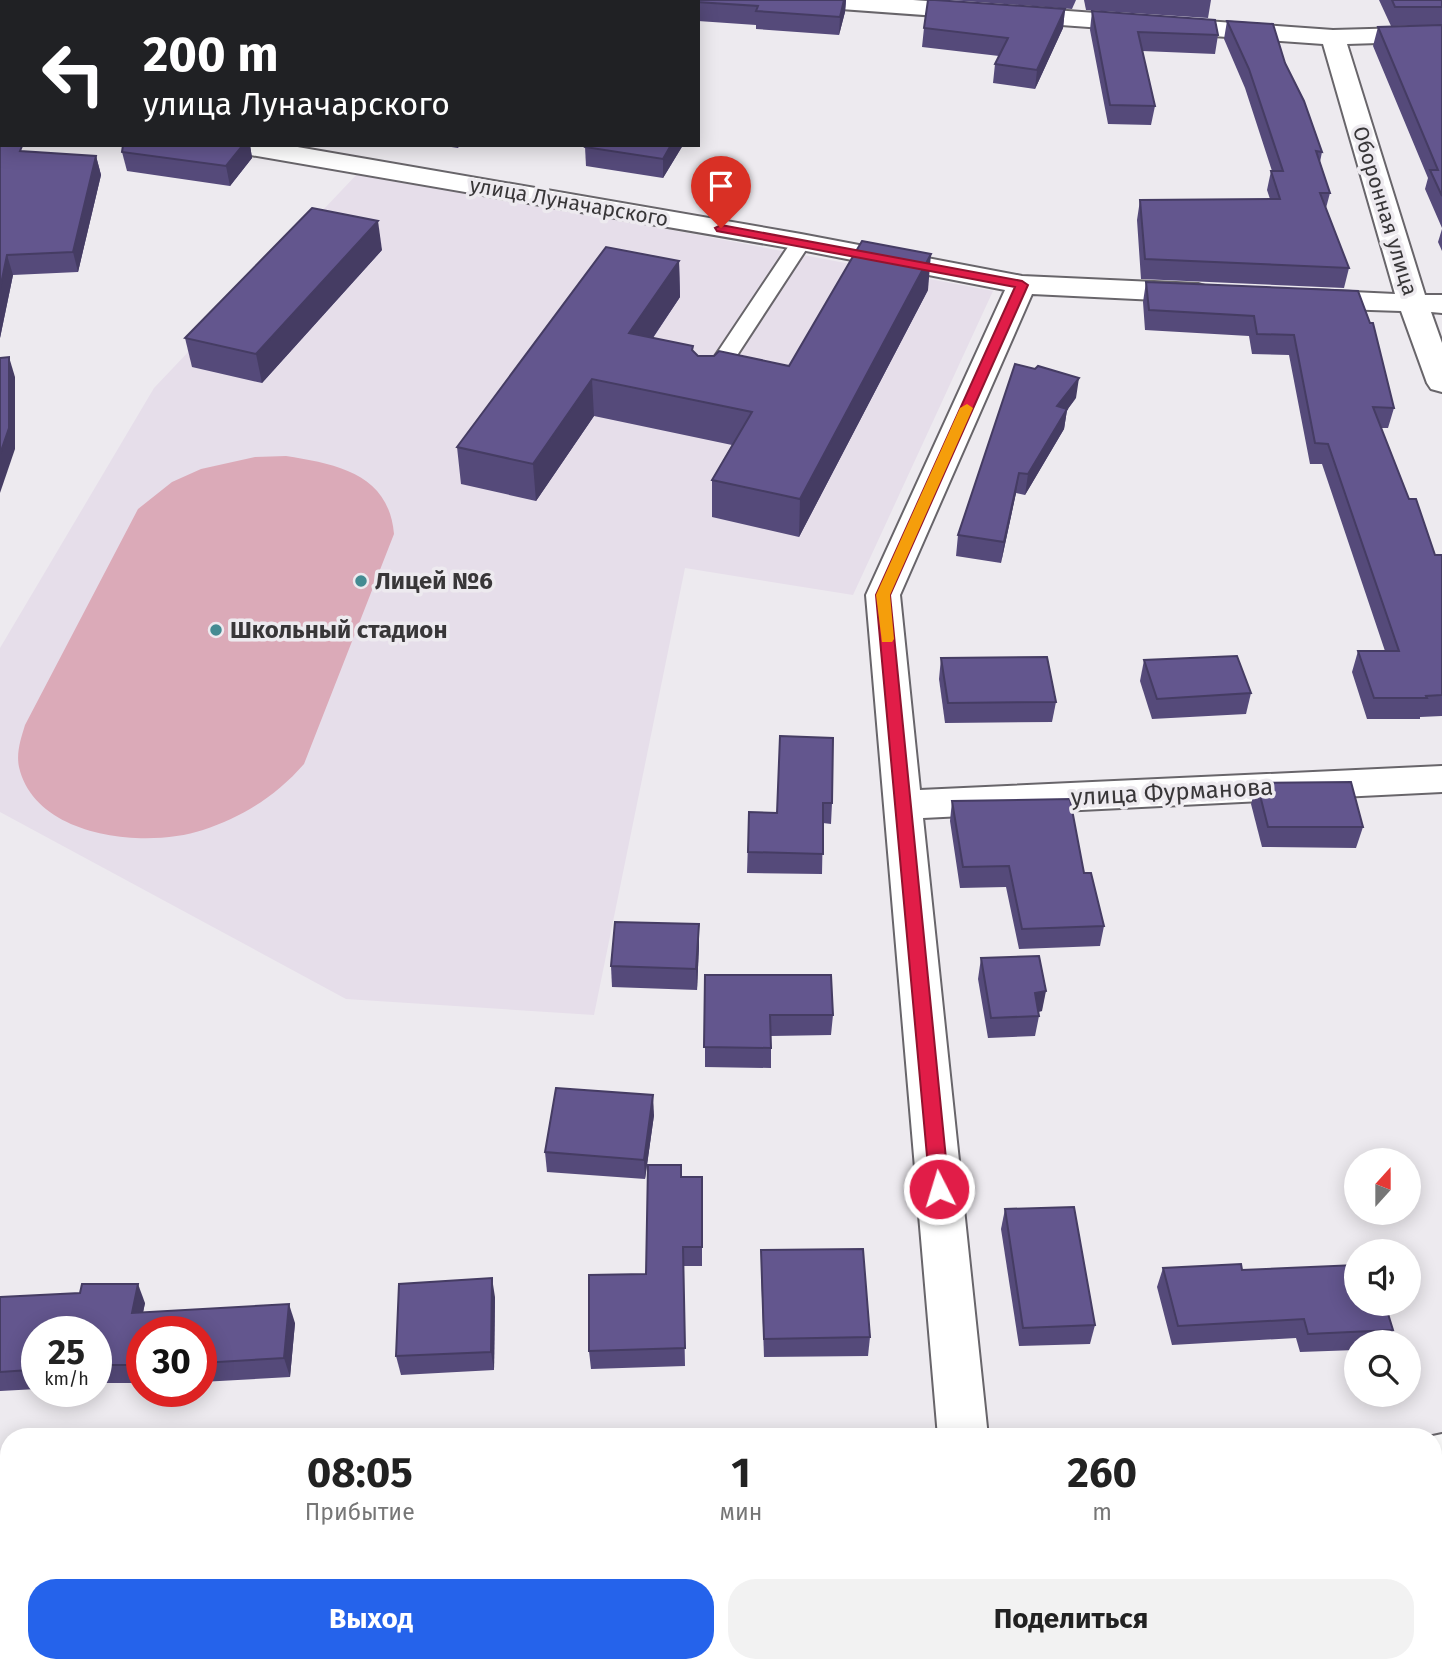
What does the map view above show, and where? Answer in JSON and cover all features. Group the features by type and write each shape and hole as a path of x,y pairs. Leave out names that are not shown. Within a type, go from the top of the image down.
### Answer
{"street":[{"path":"813,0 1333,37 1442,34"},
{"name":"Оборонная улица","path":"1333,37 1413,304 1442,383"},
{"name":"улица Луначарского","path":"251,147 801,242 1022,285 1217,294"},
{"path":"962,1428 883,595 1022,285"},
{"path":"1287,298 1442,304"},
{"name":"улица Фурманова","path":"903,805 1442,779"}],"lane":[{"path":"706,386 801,242"}],"shaded area":[{"name":"Лицей №6","path":"360,171 993,291 853,595 685,568 594,1015 346,999 0,812 0,648 154,388"},
{"name":"Школьный стадион","path":"286,456 341,468 371,485 390,514 394,534 304,764 271,795 246,811 203,830 179,836 124,837 96,832 69,823 46,809 29,791 19,767 23,730 138,509 172,482 201,469 255,457"}],"building":[{"path":"700,0 844,0 840,17 756,11 758,6 700,2"},
{"path":"928,0 1065,9 1037,70 995,64 1008,38 924,28"},
{"path":"1392,0 1442,0 1442,7 1395,7"},
{"path":"1092,11 1215,20 1218,35 1138,32 1155,106 1110,105"},
{"path":"1227,21 1273,24 1285,63 1304,101 1322,152 1316,151 1330,193 1320,193 1349,268 1145,259 1140,200 1280,199 1271,171 1283,171 1249,69"},
{"path":"1442,25 1442,196 1430,170 1438,170 1378,27"},
{"path":"0,147 22,147 20,151 96,156 73,252 7,255 0,289"},
{"path":"123,147 241,147 226,166 122,152"},
{"path":"585,147 670,147 663,159"},
{"path":"312,208 378,221 256,354 185,338"},
{"path":"862,241 931,254 800,499 712,480 752,412 592,379 533,464 457,447 606,247 679,261 629,333 693,346 692,350 698,356 714,356 719,351 789,366"},
{"path":"1146,282 1358,291 1370,323 1373,323 1394,408 1373,407 1409,499 1416,499 1435,555 1442,555 1442,695 1426,696 1427,698 1374,698 1358,651 1399,651 1328,444 1315,443 1294,335 1257,334 1254,316 1149,310"},
{"path":"9,357 9,428 0,454 0,358"},
{"path":"1015,364 1035,369 1038,366 1079,378 1057,406 1067,409 1028,474 1019,473 1004,542 958,535"},
{"path":"1237,656 1251,693 1157,699 1144,660"},
{"path":"1047,657 1056,702 948,703 941,658"},
{"path":"780,736 833,738 832,803 823,803 823,854 748,852 749,812 777,813"},
{"path":"1351,782 1363,827 1268,827 1257,783"},
{"path":"1070,799 1084,873 1091,873 1104,926 1022,929 1009,866 963,867 952,801"},
{"path":"615,922 699,924 696,969 611,966"},
{"path":"1039,956 1046,991 1035,993 1039,1016 991,1018 981,958"},
{"path":"705,975 831,975 833,1015 770,1015 771,1048 704,1047"},
{"path":"556,1088 653,1095 644,1160 545,1152"},
{"path":"648,1165 681,1165 681,1177 702,1177 702,1247 683,1247 685,1348 589,1351 589,1275 646,1274"},
{"path":"1074,1207 1095,1325 1023,1328 1005,1209"},
{"path":"863,1249 870,1337 764,1339 761,1250"},
{"path":"1241,1264 1242,1270 1344,1266 1344,1316 1389,1316 1393,1330 1344,1330 1344,1332 1308,1334 1304,1319 1178,1326 1163,1268"},
{"path":"492,1278 491,1352 396,1356 399,1284"},
{"path":"82,1284 138,1284 132,1313 289,1304 284,1358 217,1362 217,1316 126,1316 126,1365 112,1365 112,1316 21,1316 21,1371 0,1372 0,1297 80,1293"}],"slow traffic":[{"path":"887,639 883,595 967,408"}],"place":[{"name":"Лицей №6","path":"361,581"},
{"name":"Школьный стадион","path":"216,630"}],"route":[{"path":"721,228 1022,285 883,595 939,1189"}]}
